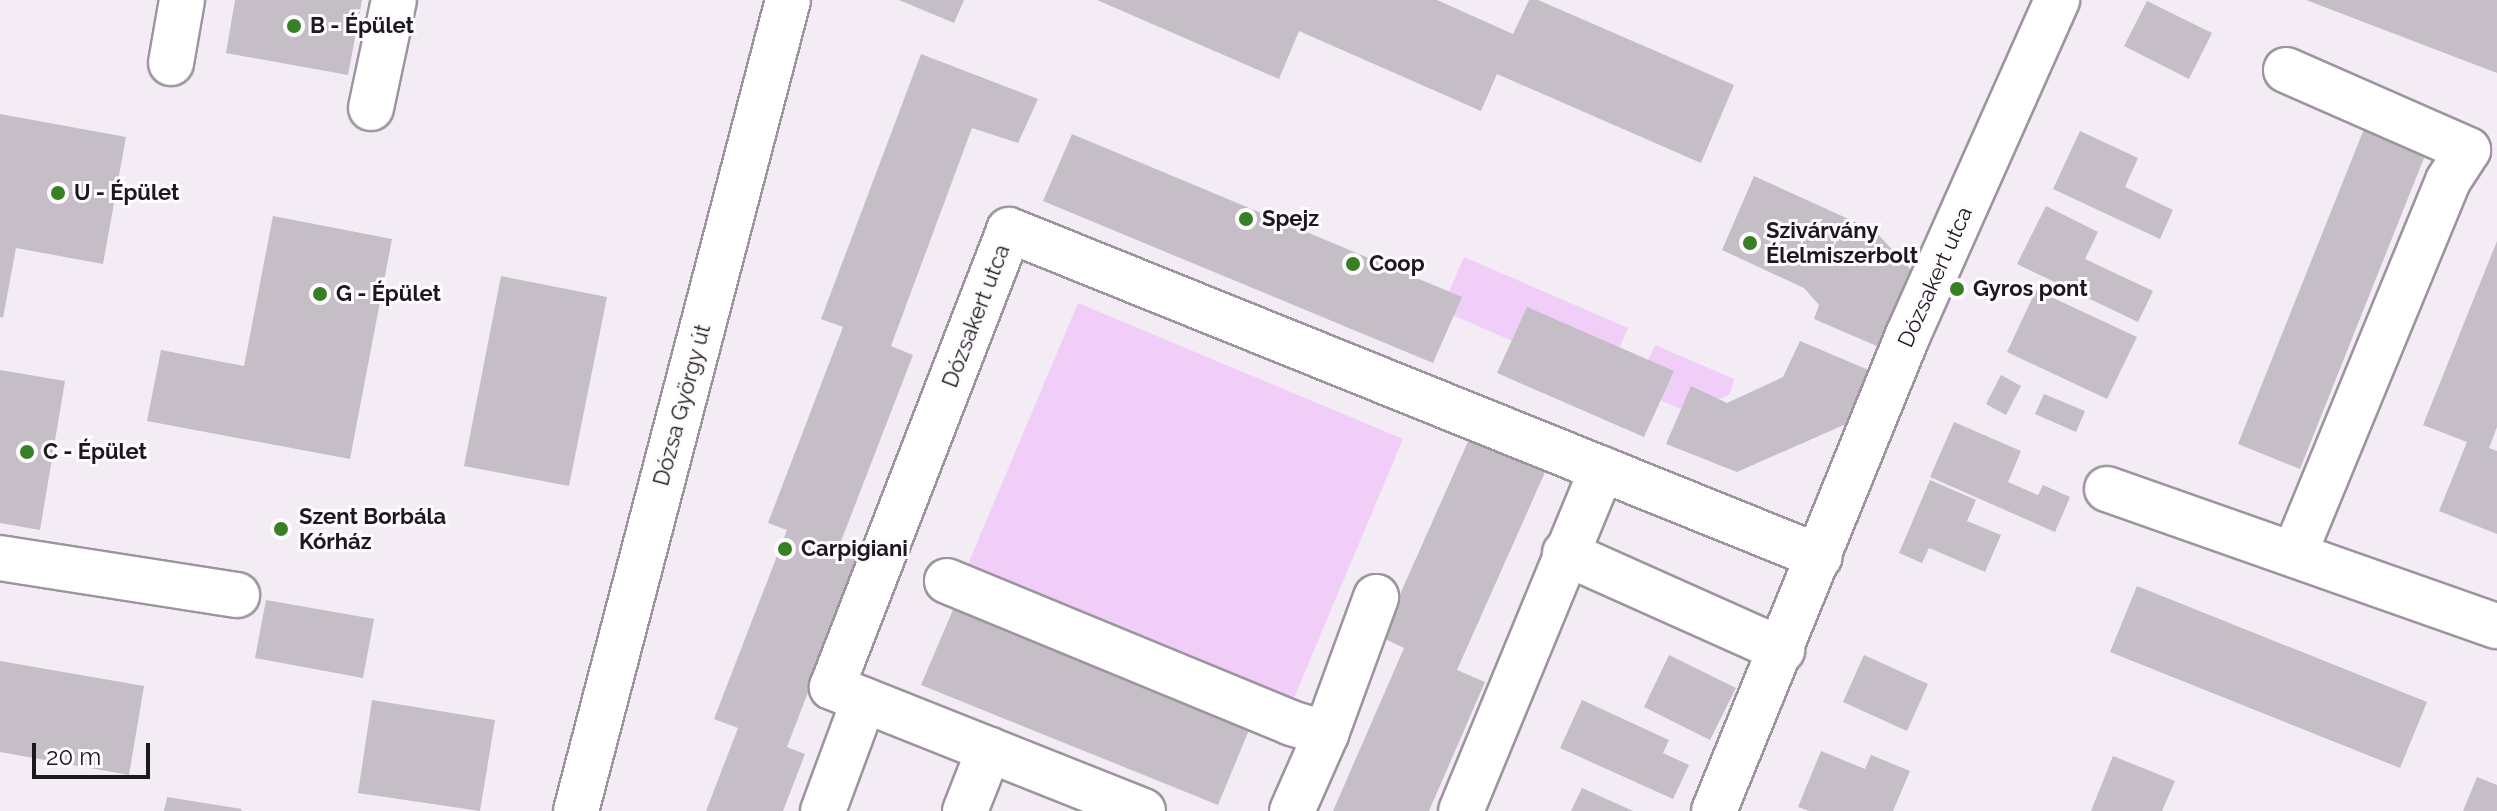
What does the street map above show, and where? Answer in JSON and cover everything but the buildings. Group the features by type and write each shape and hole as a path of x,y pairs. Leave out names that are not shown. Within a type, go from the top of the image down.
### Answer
{"street":[{"path":"171,63 182,0"},
{"path":"371,108 394,0"},
{"name":"Dózsa György út","path":"576,811 788,0"},
{"name":"Dózsakert utca","path":"1714,811 1908,335 2057,0"},
{"path":"2286,70 2468,150 2448,181 2294,555"},
{"name":"Dózsakert utca","path":"1143,811 832,687 1009,230 1820,557"},
{"path":"1461,811 1602,469"},
{"path":"2107,489 2497,626"},
{"path":"1565,553 1782,650"},
{"path":"0,558 237,595"},
{"path":"947,581 1277,717 1326,734"},
{"path":"1292,811 1326,734 1376,597"},
{"path":"823,811 864,700"},
{"path":"965,811 989,750"}],"shaded area":[{"path":"1464,257 1628,328 1604,381 1441,310"},
{"path":"1078,303 1403,439 1288,712 963,576"},
{"path":"1655,345 1734,379 1730,394 1691,413 1635,390"}],"place":[{"name":"B - Épület","path":"294,26"},
{"name":"U - Épület","path":"58,193"},
{"name":"Spejz","path":"1246,219"},
{"name":"Szivárvány Élelmiszerbolt","path":"1750,243"},
{"name":"Coop","path":"1353,264"},
{"name":"Gyros pont","path":"1957,289"},
{"name":"G - Épület","path":"320,294"},
{"name":"C - Épület","path":"27,452"},
{"name":"Szent Borbála Kórház","path":"281,529"},
{"name":"Carpigiani","path":"785,549"}]}
